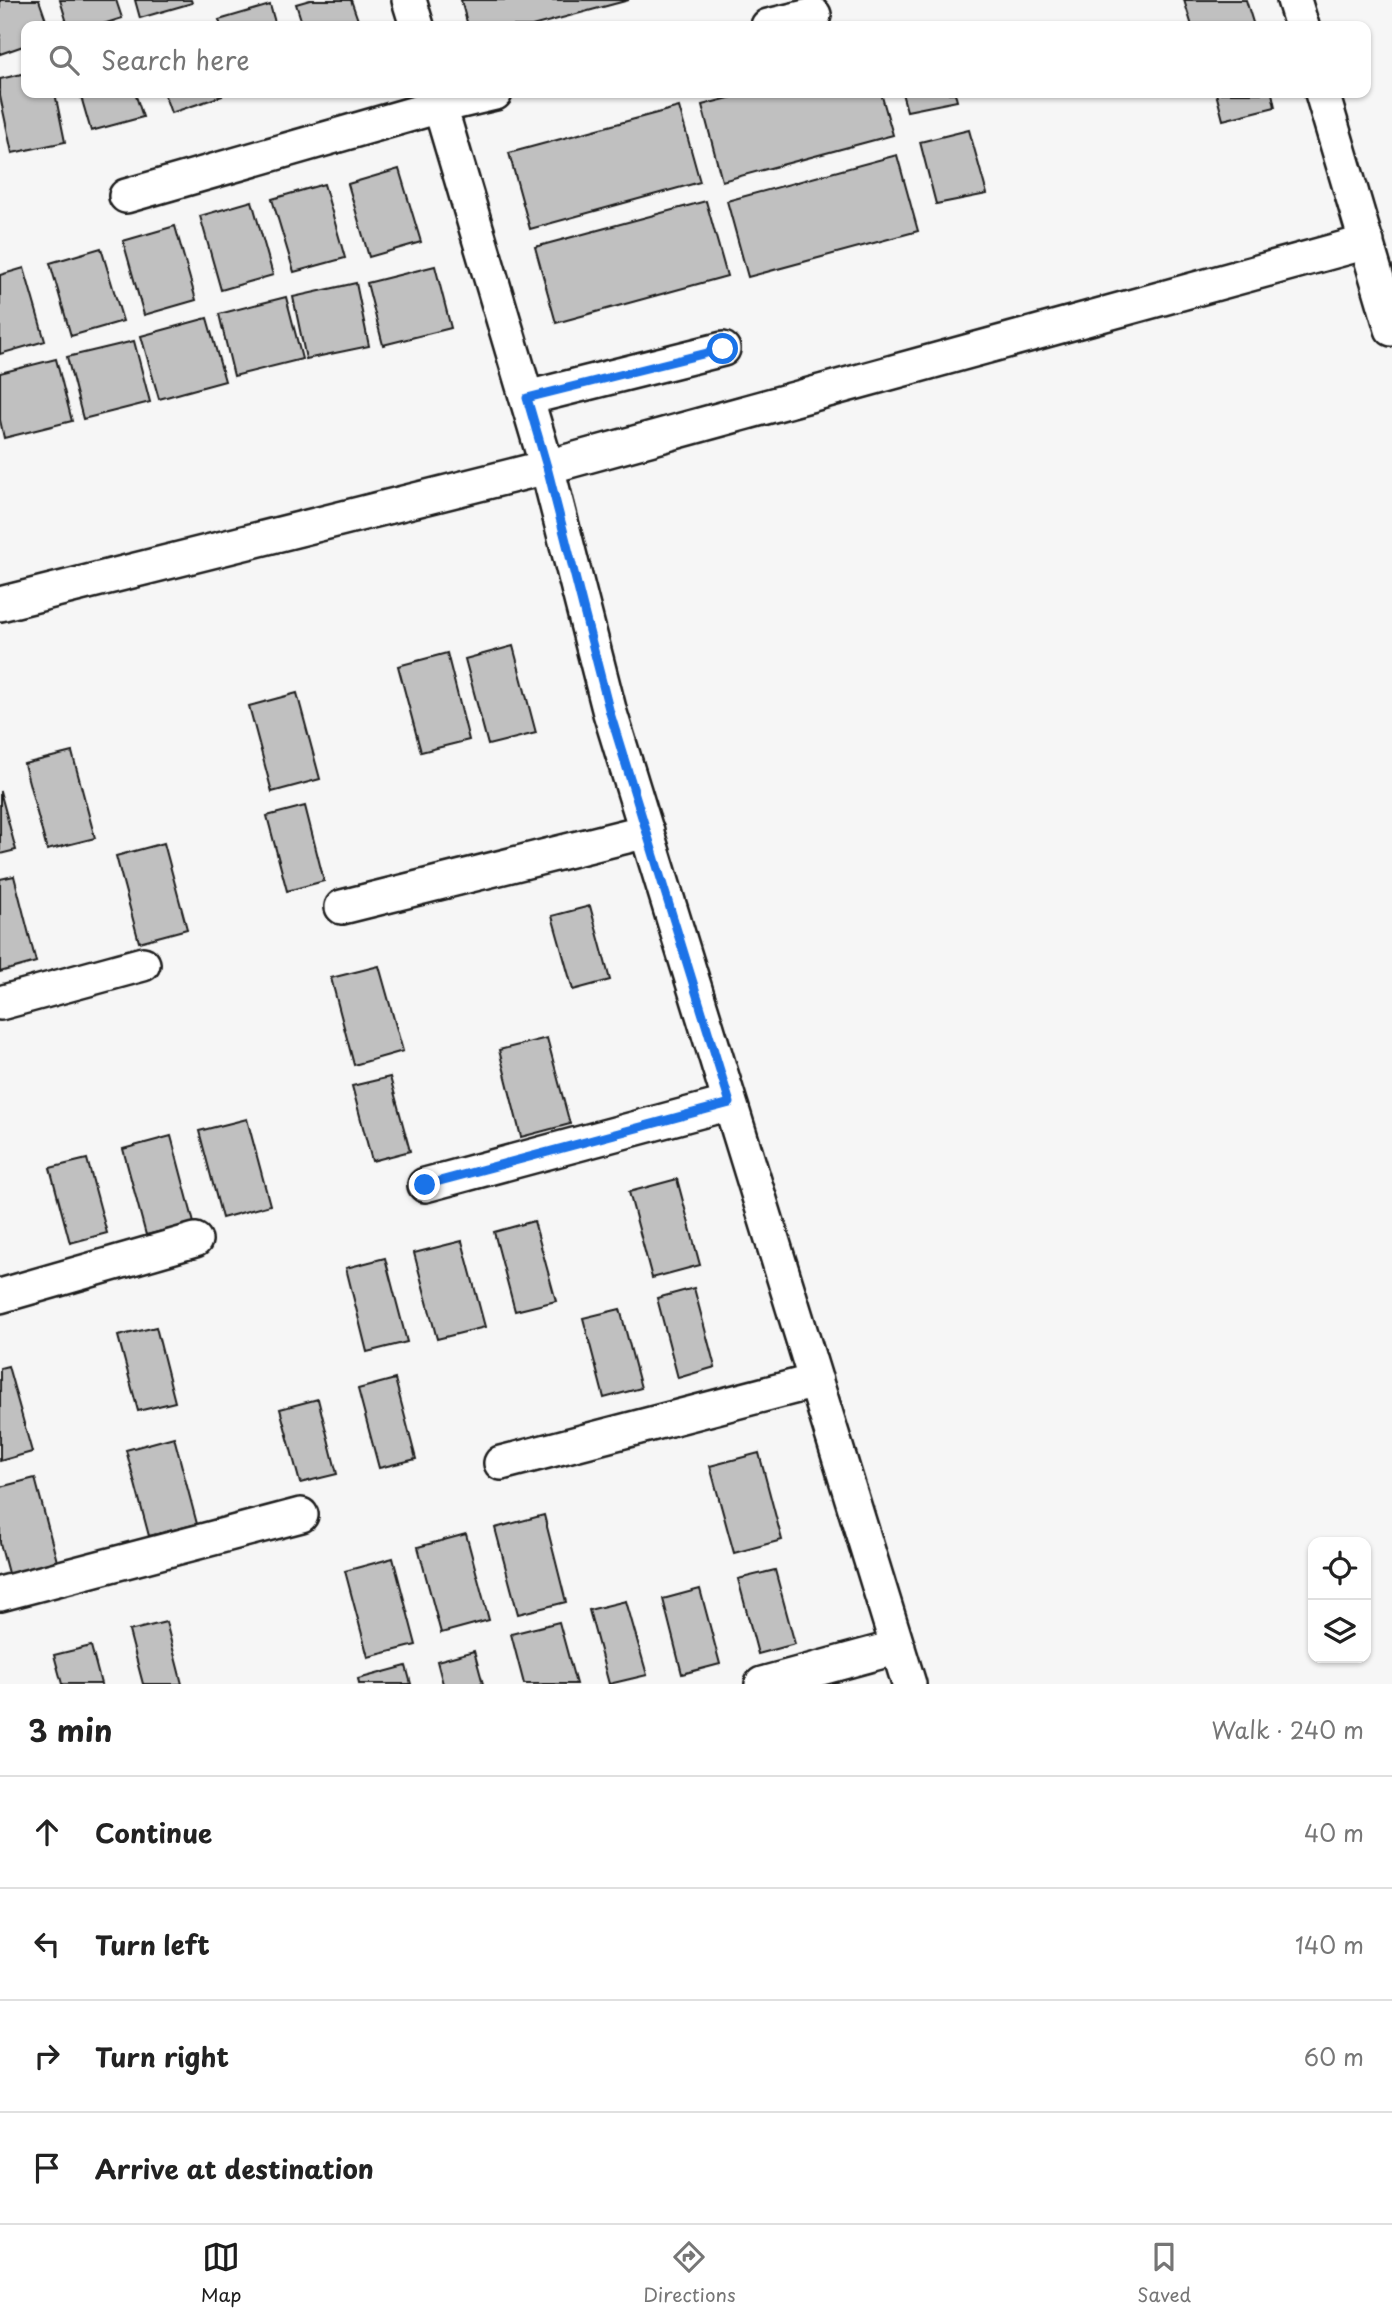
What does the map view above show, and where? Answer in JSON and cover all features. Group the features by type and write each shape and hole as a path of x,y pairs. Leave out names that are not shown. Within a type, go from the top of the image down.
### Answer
{"street":[{"path":"409,0 415,21"},
{"path":"1294,0 1300,21"},
{"path":"789,21 814,15"},
{"path":"1324,98 1392,329"},
{"path":"126,196 438,99 547,467 610,713 909,1684"},
{"path":"0,604 547,467 1367,242"},
{"path":"527,398 723,349"},
{"path":"342,908 647,831"},
{"path":"0,1003 144,964"},
{"path":"425,1185 730,1103"},
{"path":"0,1296 195,1240"},
{"path":"501,1463 816,1381"},
{"path":"0,1594 301,1515"},
{"path":"762,1684 898,1647"}],"building":[{"path":"0,0 39,0 46,21 21,21 21,47 0,54"},
{"path":"60,0 116,0 122,18 113,21 66,21"},
{"path":"135,0 191,0 192,3 140,18"},
{"path":"310,0 351,0 358,21 301,21 296,4"},
{"path":"461,0 629,0 551,21 467,21"},
{"path":"1184,0 1246,0 1252,21 1190,21"},
{"path":"270,5 275,21 219,21"},
{"path":"21,74 21,98 56,98 65,142 12,153 0,96 0,79"},
{"path":"81,98 137,98 143,117 91,131"},
{"path":"166,98 216,98 171,113"},
{"path":"729,98 882,98 893,135 722,181 702,105"},
{"path":"903,98 956,98 957,101 907,111"},
{"path":"1217,98 1273,98 1275,107 1223,120"},
{"path":"679,107 700,182 530,229 509,153"},
{"path":"969,130 987,194 936,204 920,142"},
{"path":"897,155 918,231 748,277 727,201"},
{"path":"399,169 421,242 369,257 348,184"},
{"path":"324,184 345,258 294,272 272,199"},
{"path":"252,201 273,275 221,290 200,216"},
{"path":"706,201 727,276 556,323 535,247"},
{"path":"175,226 196,300 144,315 123,241"},
{"path":"101,248 123,321 71,336 50,263"},
{"path":"435,266 451,328 383,345 367,283"},
{"path":"24,268 45,341 0,354 0,275"},
{"path":"356,283 369,346 306,359 293,297"},
{"path":"286,297 302,359 234,376 219,314"},
{"path":"207,318 225,381 159,399 141,336"},
{"path":"134,341 150,402 83,419 67,357"},
{"path":"56,359 72,421 4,438 0,420 0,373"},
{"path":"513,646 536,733 488,745 465,659"},
{"path":"447,653 469,740 421,752 398,666"},
{"path":"297,693 320,779 272,792 249,706"},
{"path":"72,752 95,838 47,850 24,764"},
{"path":"0,791 16,850 0,854"},
{"path":"305,806 324,881 287,891 267,816"},
{"path":"164,843 187,929 139,942 116,856"},
{"path":"14,876 36,962 0,972 0,879"},
{"path":"590,906 610,980 573,990 552,916"},
{"path":"379,966 403,1051 354,1065 331,978"},
{"path":"547,1038 570,1124 521,1137 499,1050"},
{"path":"390,1077 410,1151 372,1161 352,1086"},
{"path":"247,1119 270,1205 222,1218 199,1131"},
{"path":"171,1136 194,1223 146,1235 123,1149"},
{"path":"87,1159 107,1233 70,1243 50,1168"},
{"path":"677,1179 700,1265 652,1278 629,1192"},
{"path":"534,1221 556,1301 515,1311 494,1232"},
{"path":"462,1241 485,1327 437,1339 414,1253"},
{"path":"385,1258 407,1342 367,1352 346,1268"},
{"path":"694,1288 715,1367 678,1378 657,1298"},
{"path":"620,1309 641,1388 604,1398 583,1318"},
{"path":"156,1327 175,1402 138,1411 118,1336"},
{"path":"8,1366 32,1452 0,1461 0,1368"},
{"path":"395,1379 416,1459 379,1468 358,1389"},
{"path":"318,1399 337,1474 300,1483 280,1409"},
{"path":"174,1437 197,1524 149,1536 126,1450"},
{"path":"759,1453 782,1540 734,1553 710,1466"},
{"path":"35,1478 58,1565 9,1577 0,1543 0,1487"},
{"path":"544,1515 566,1602 518,1614 495,1528"},
{"path":"466,1534 489,1620 441,1633 418,1547"},
{"path":"393,1558 416,1645 368,1657 345,1571"},
{"path":"775,1570 795,1644 758,1654 738,1579"},
{"path":"700,1589 720,1664 682,1674 663,1599"},
{"path":"626,1601 647,1675 609,1684 589,1610"},
{"path":"166,1622 182,1684 143,1684 129,1631"},
{"path":"559,1622 576,1684 524,1684 511,1634"},
{"path":"91,1646 101,1684 62,1684 54,1655"},
{"path":"474,1651 483,1684 443,1684 437,1661"},
{"path":"406,1666 411,1684 359,1684 358,1679"}],"route":[{"path":"425,1185 730,1103 610,713 527,398 723,349"}]}
